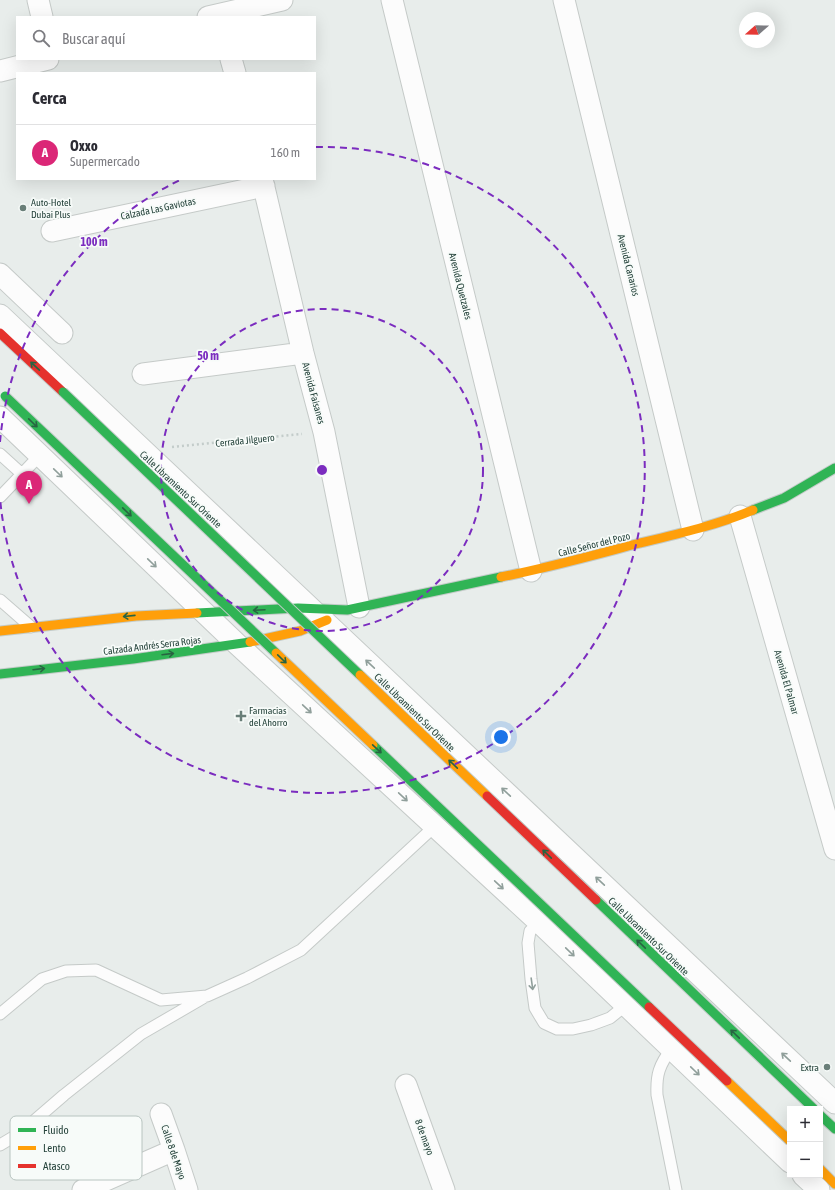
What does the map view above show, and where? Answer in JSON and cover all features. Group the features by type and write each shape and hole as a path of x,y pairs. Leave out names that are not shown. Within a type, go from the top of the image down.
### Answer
{"main road":[{"name":"Calle Libramiento Sur Oriente","path":"0,333 231,551 811,1106"},
{"path":"0,392 787,1138"},
{"name":"Calle Señor del Pozo","path":"311,612 353,608 531,571 693,530 740,516 784,498 835,468"},
{"name":"Calle Señor del Pozo","path":"311,612 353,608"},
{"path":"0,631 136,616 203,612 311,612"},
{"name":"Calle Señor del Pozo","path":"305,630 311,612"},
{"name":"Calzada Andrés Serra Rojas","path":"0,674 176,653 257,641 305,630"},
{"path":"823,1118 835,1129"},
{"path":"823,1172 835,1184"}],"street":[{"path":"38,0 42,16"},
{"path":"216,12 282,0"},
{"name":"Avenida Quetzales","path":"392,0 531,571"},
{"name":"Avenida Canarios","path":"564,0 693,530"},
{"path":"0,71 44,60"},
{"path":"231,60 235,72"},
{"name":"Calzada Las Gaviotas","path":"52,231 263,182"},
{"name":"Avenida Faisanes","path":"263,182 303,353 324,432 353,608"},
{"path":"0,274 62,333"},
{"path":"0,315 311,612 835,1103"},
{"path":"143,374 303,353"},
{"path":"0,417 203,612 542,925 787,1159"},
{"name":"Avenida El Palmar","path":"740,516 835,849"},
{"name":"8 de mayo","path":"406,1085 444,1190"},
{"name":"Calle 8 de Mayo","path":"161,1114 187,1190"},
{"path":"142,1164 174,1150"},
{"path":"806,1178 819,1190"},
{"path":"82,1190 105,1180"}],"lane":[{"path":"0,454 22,474"},
{"path":"0,497 40,455"},
{"path":"0,600 32,627"},
{"path":"40,1116 141,1034 207,996 247,978 301,950 435,826"},
{"path":"542,925 536,926 530,931 528,943 535,1008 544,1023 557,1029 573,1029 591,1025 610,1018 626,1005"},
{"path":"0,1014 42,979 66,971 96,970 161,1000 207,996"},
{"path":"672,1048 660,1066 656,1080 676,1190"},
{"path":"0,1145 10,1139"}],"path":[{"name":"Cerrada Jilguero","path":"165,448 324,432"}],"traffic: fast":[{"path":"63,392 360,675"},
{"path":"5,396 276,653"},
{"path":"753,510 784,498 835,468"},
{"path":"197,613 298,608 347,610 501,577"},
{"path":"0,674 133,659 250,642"},
{"path":"373,745 649,1007"},
{"path":"596,900 811,1106"},
{"path":"823,1118 835,1129"}],"traffic: slow":[{"path":"501,577 683,533 753,510"},
{"path":"0,631 136,616 197,613"},
{"path":"250,642 300,631 327,620"},
{"path":"276,653 373,745"},
{"path":"360,675 487,796"},
{"path":"727,1081 787,1138"},
{"path":"823,1172 835,1184"}],"traffic: jam":[{"path":"0,333 63,392"},
{"path":"487,796 596,900"},
{"path":"649,1007 727,1081"}],"place":[{"name":"Auto-Hotel Dubai Plus","path":"23,208"},
{"name":"Oxxo","path":"29,504"},
{"name":"Farmacias del Ahorro","path":"241,716"},
{"name":"Extra","path":"827,1067"}]}
